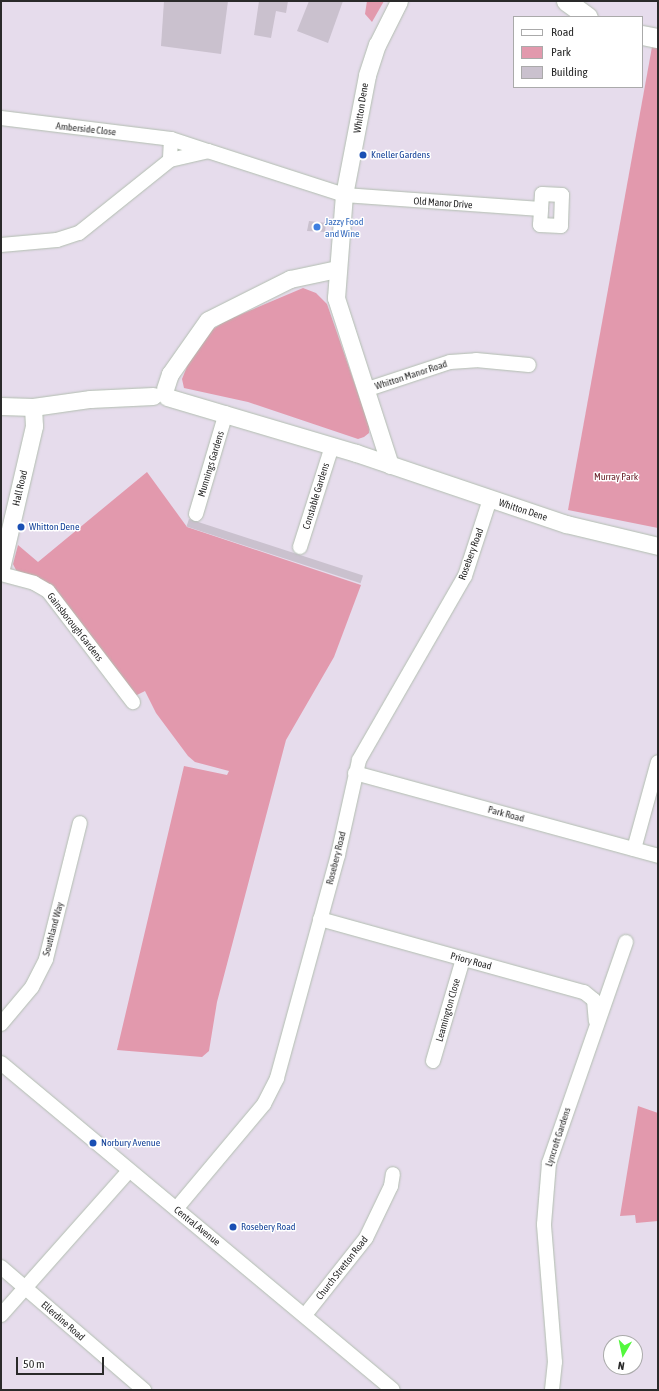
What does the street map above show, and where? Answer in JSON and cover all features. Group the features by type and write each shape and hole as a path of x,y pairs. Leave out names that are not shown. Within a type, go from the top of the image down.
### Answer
{"main road":[{"path":"566,1 587,16"},
{"path":"643,35 658,38"}],"street":[{"name":"Whitton Dene","path":"390,465 336,298 337,269 344,194 367,75 377,45 399,1"},
{"name":"Amberside Close","path":"1,118 171,139 208,151"},
{"path":"170,160 171,139"},
{"path":"1,245 57,240 80,233 170,160 208,151 344,194"},
{"name":"Old Manor Drive","path":"344,194 541,209"},
{"path":"161,394 170,374 208,320 290,279 337,269"},
{"name":"Whitton Manor Road","path":"365,390 450,362 476,360 529,365"},
{"name":"Whitton Dene","path":"1,406 33,407 90,399 161,394 332,446 584,529 658,546"},
{"name":"Hall Road","path":"1,568 34,426 33,407"},
{"name":"Munnings Gardens","path":"196,514 226,413"},
{"name":"Constable Gardens","path":"300,547 332,446"},
{"name":"Rosebery Road","path":"176,1208 264,1104 277,1078 338,855 359,760 465,576 490,499"},
{"name":"Gainsborough Gardens","path":"1,574 34,583 48,591 133,702"},
{"path":"634,849 658,762"},
{"name":"Park Road","path":"355,774 658,856"},
{"name":"Southland Way","path":"1,1024 32,987 46,958 80,823"},
{"name":"Priory Road","path":"320,919 584,992 594,1000 596,1026"},
{"name":"Lyncroft Gardens","path":"552,1390 555,1362 544,1196 549,1163 626,942"},
{"name":"Leamington Close","path":"434,1061 463,959"},
{"name":"Central Avenue","path":"1,1063 128,1172 176,1208 393,1390"},
{"path":"1,1315 128,1172"},
{"name":"Church Stretton Road","path":"305,1315 366,1238 391,1186 393,1174"},
{"name":"Ellerdine Road","path":"1,1267 144,1390"}],"green space":[{"path":"367,1 384,1 372,22 365,14"},
{"name":"Murray Park","path":"652,47 658,48 658,528 568,510"},
{"path":"303,288 316,293 327,304 369,425 369,433 364,437 358,439 248,402 184,388 182,379 188,364 209,332 225,321"},
{"path":"147,472 187,527 361,585 334,657 286,740 217,1002 209,1051 202,1057 117,1050 184,766 227,775 229,771 195,762 188,756 156,713 145,691 135,696 53,586 16,570 13,564 18,545 38,562"},
{"path":"638,1106 658,1113 658,1221 636,1223 635,1215 620,1216"}],"building":[{"path":"164,1 228,1 221,54 161,46"},
{"path":"259,1 288,1 286,13 276,11 271,38 254,35"},
{"path":"309,1 343,1 328,43 297,31"},
{"name":"Jazzy Food and Wine","path":"309,221 326,223 325,232 307,231"},
{"path":"189,519 363,576 361,583 187,527"}],"place":[{"name":"Kneller Gardens","path":"363,155"},
{"name":"Jazzy Food and Wine","path":"317,227"},
{"name":"Whitton Dene","path":"21,527"},
{"name":"Norbury Avenue","path":"93,1143"},
{"name":"Rosebery Road","path":"233,1227"}]}
